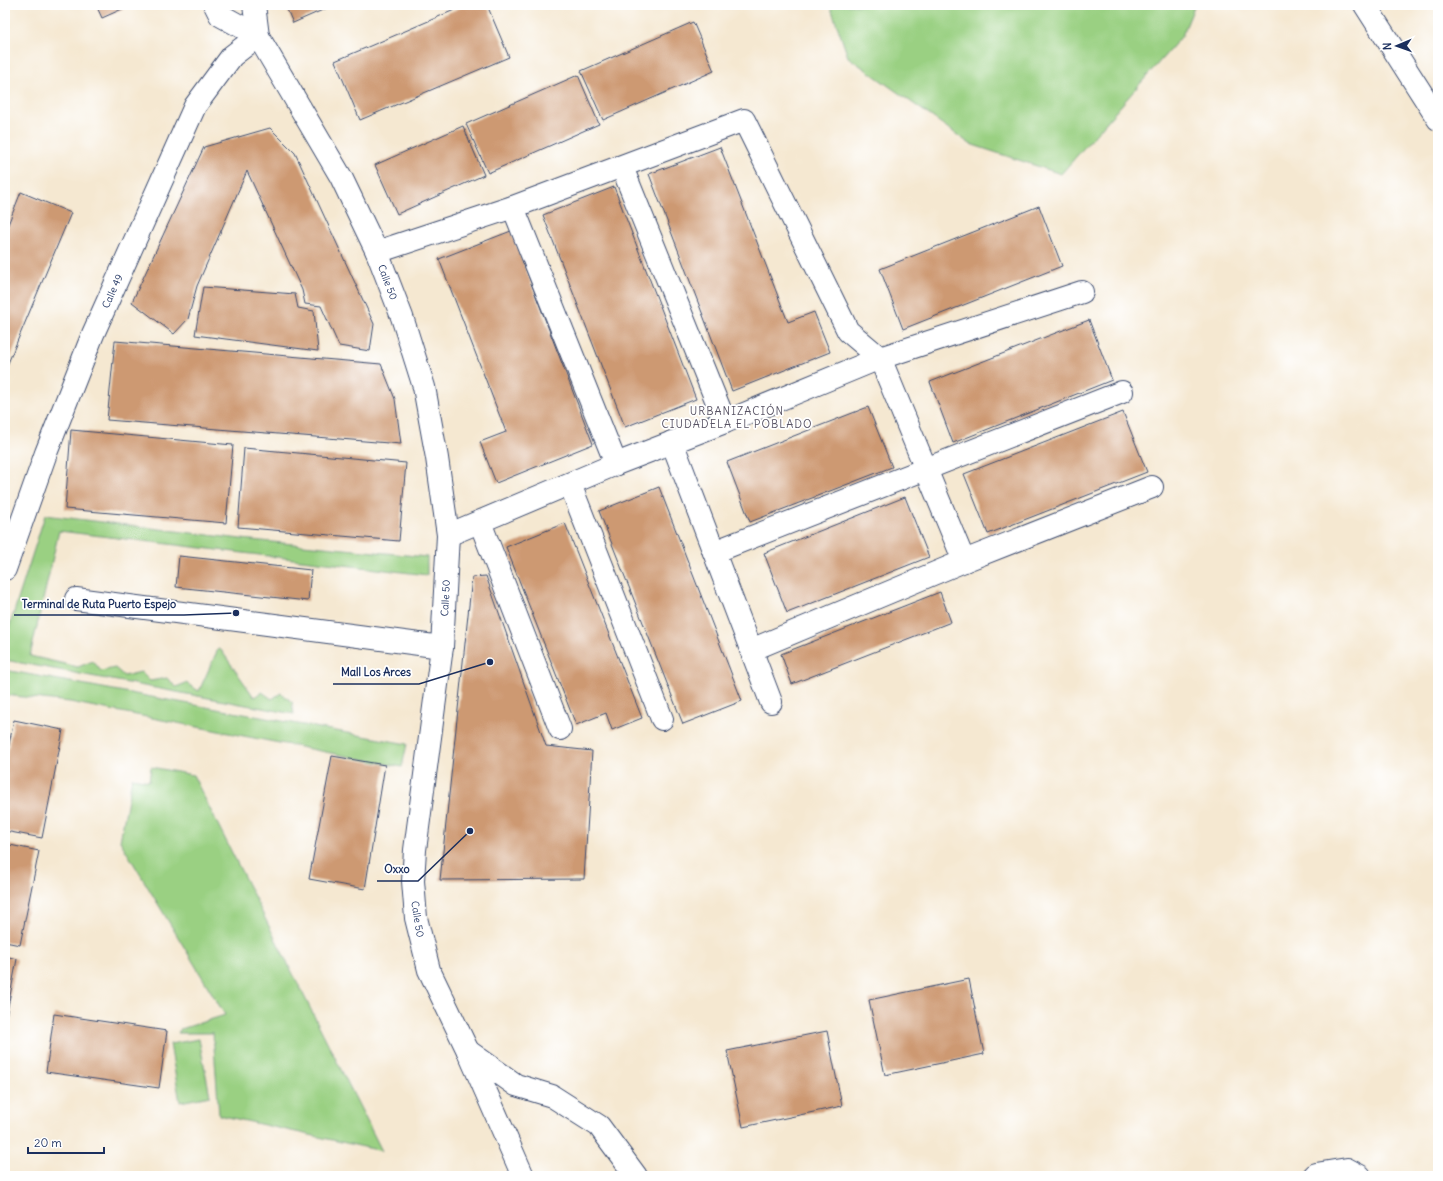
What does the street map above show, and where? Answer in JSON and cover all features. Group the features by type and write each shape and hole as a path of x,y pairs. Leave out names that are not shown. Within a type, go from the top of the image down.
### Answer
{"street":[{"path":"215,5 220,15 258,36"},
{"name":"Calle 50","path":"254,5 258,36 341,177 377,252 402,317 424,387 437,458 448,535 442,647 415,850 414,881 418,928 429,970 468,1051 523,1176"},
{"path":"1365,5 1438,119"},
{"name":"Calle 49","path":"5,569 46,453 93,334 195,106 232,56 258,36"},
{"path":"377,252 513,207 744,120 848,331 880,358 964,561"},
{"path":"622,167 725,422"},
{"path":"513,207 616,464"},
{"path":"448,535 616,464 725,422 880,358 1082,292"},
{"path":"714,552 1122,392"},
{"path":"672,442 771,702"},
{"path":"570,484 662,719"},
{"path":"751,650 964,561 1152,487"},
{"path":"480,522 560,729"},
{"path":"76,599 442,647"},
{"path":"468,1051 516,1085 552,1096 599,1126 636,1176"},
{"path":"1314,1176 1316,1174 1347,1169 1360,1176"}],"green space":[{"path":"830,5 1195,5 1182,36 1061,174 970,144 848,57"},
{"path":"45,515 241,539 427,557 427,575 59,531 30,656 78,667 93,661 101,671 115,668 124,676 141,672 150,681 167,678 176,687 186,683 199,691 218,649 221,650 254,697 262,692 272,699 281,693 292,702 294,714 5,660 5,640"},
{"path":"5,670 407,744 402,767 70,702 5,695"},
{"path":"151,767 193,775 382,1151 219,1115 213,1033 178,1033 181,1029 225,1015 120,841 132,778 149,781"},
{"path":"199,1039 210,1096 180,1102 170,1044"}],"building":[{"path":"96,5 131,5 102,18"},
{"path":"285,5 334,5 293,23"},
{"path":"466,5 487,5 509,57 360,120 335,61"},
{"path":"693,22 714,71 603,120 581,71"},
{"path":"578,75 599,124 488,173 466,124"},
{"path":"463,126 484,175 397,214 375,165"},
{"path":"270,128 295,153 374,324 370,351 339,346 321,306 305,304 302,290 247,171 197,286 188,319 174,334 132,302 204,147"},
{"path":"720,147 788,322 814,312 830,352 732,391 649,174"},
{"path":"614,187 696,399 625,427 543,215"},
{"path":"21,192 71,213 6,368 5,232"},
{"path":"1039,206 1062,266 903,329 880,269"},
{"path":"511,231 593,444 496,483 480,442 506,432 439,259"},
{"path":"203,287 295,294 298,308 314,311 318,351 195,335"},
{"path":"1089,320 1112,380 953,443 930,382"},
{"path":"115,341 381,364 395,399 401,444 107,420"},
{"path":"868,407 892,467 750,522 727,462"},
{"path":"1123,412 1147,472 988,534 964,474"},
{"path":"71,430 233,445 226,523 65,509"},
{"path":"244,448 406,463 399,541 238,527"},
{"path":"659,487 742,701 683,724 599,511"},
{"path":"905,497 929,557 787,613 764,553"},
{"path":"565,523 642,718 612,730 606,713 576,725 506,547"},
{"path":"179,556 311,570 308,601 176,587"},
{"path":"486,576 546,746 592,751 584,879 440,880 472,577"},
{"path":"940,592 951,622 792,684 781,654"},
{"path":"14,720 63,730 42,838 5,831 5,764"},
{"path":"332,756 385,765 365,889 309,879"},
{"path":"5,844 39,851 20,945 5,942"},
{"path":"5,956 17,959 6,1017 5,1017"},
{"path":"969,979 984,1054 885,1075 869,1000"},
{"path":"54,1014 167,1031 159,1088 46,1072"},
{"path":"827,1031 842,1106 743,1127 727,1051"}],"place":[{"name":"Terminal de Ruta Puerto Espejo","path":"236,613"},
{"name":"Mall Los Arces","path":"490,662"},
{"name":"Oxxo","path":"470,831"}],"district":[{"name":"URBANIZACIÓN CIUDADELA EL POBLADO","path":"737,417"}]}
